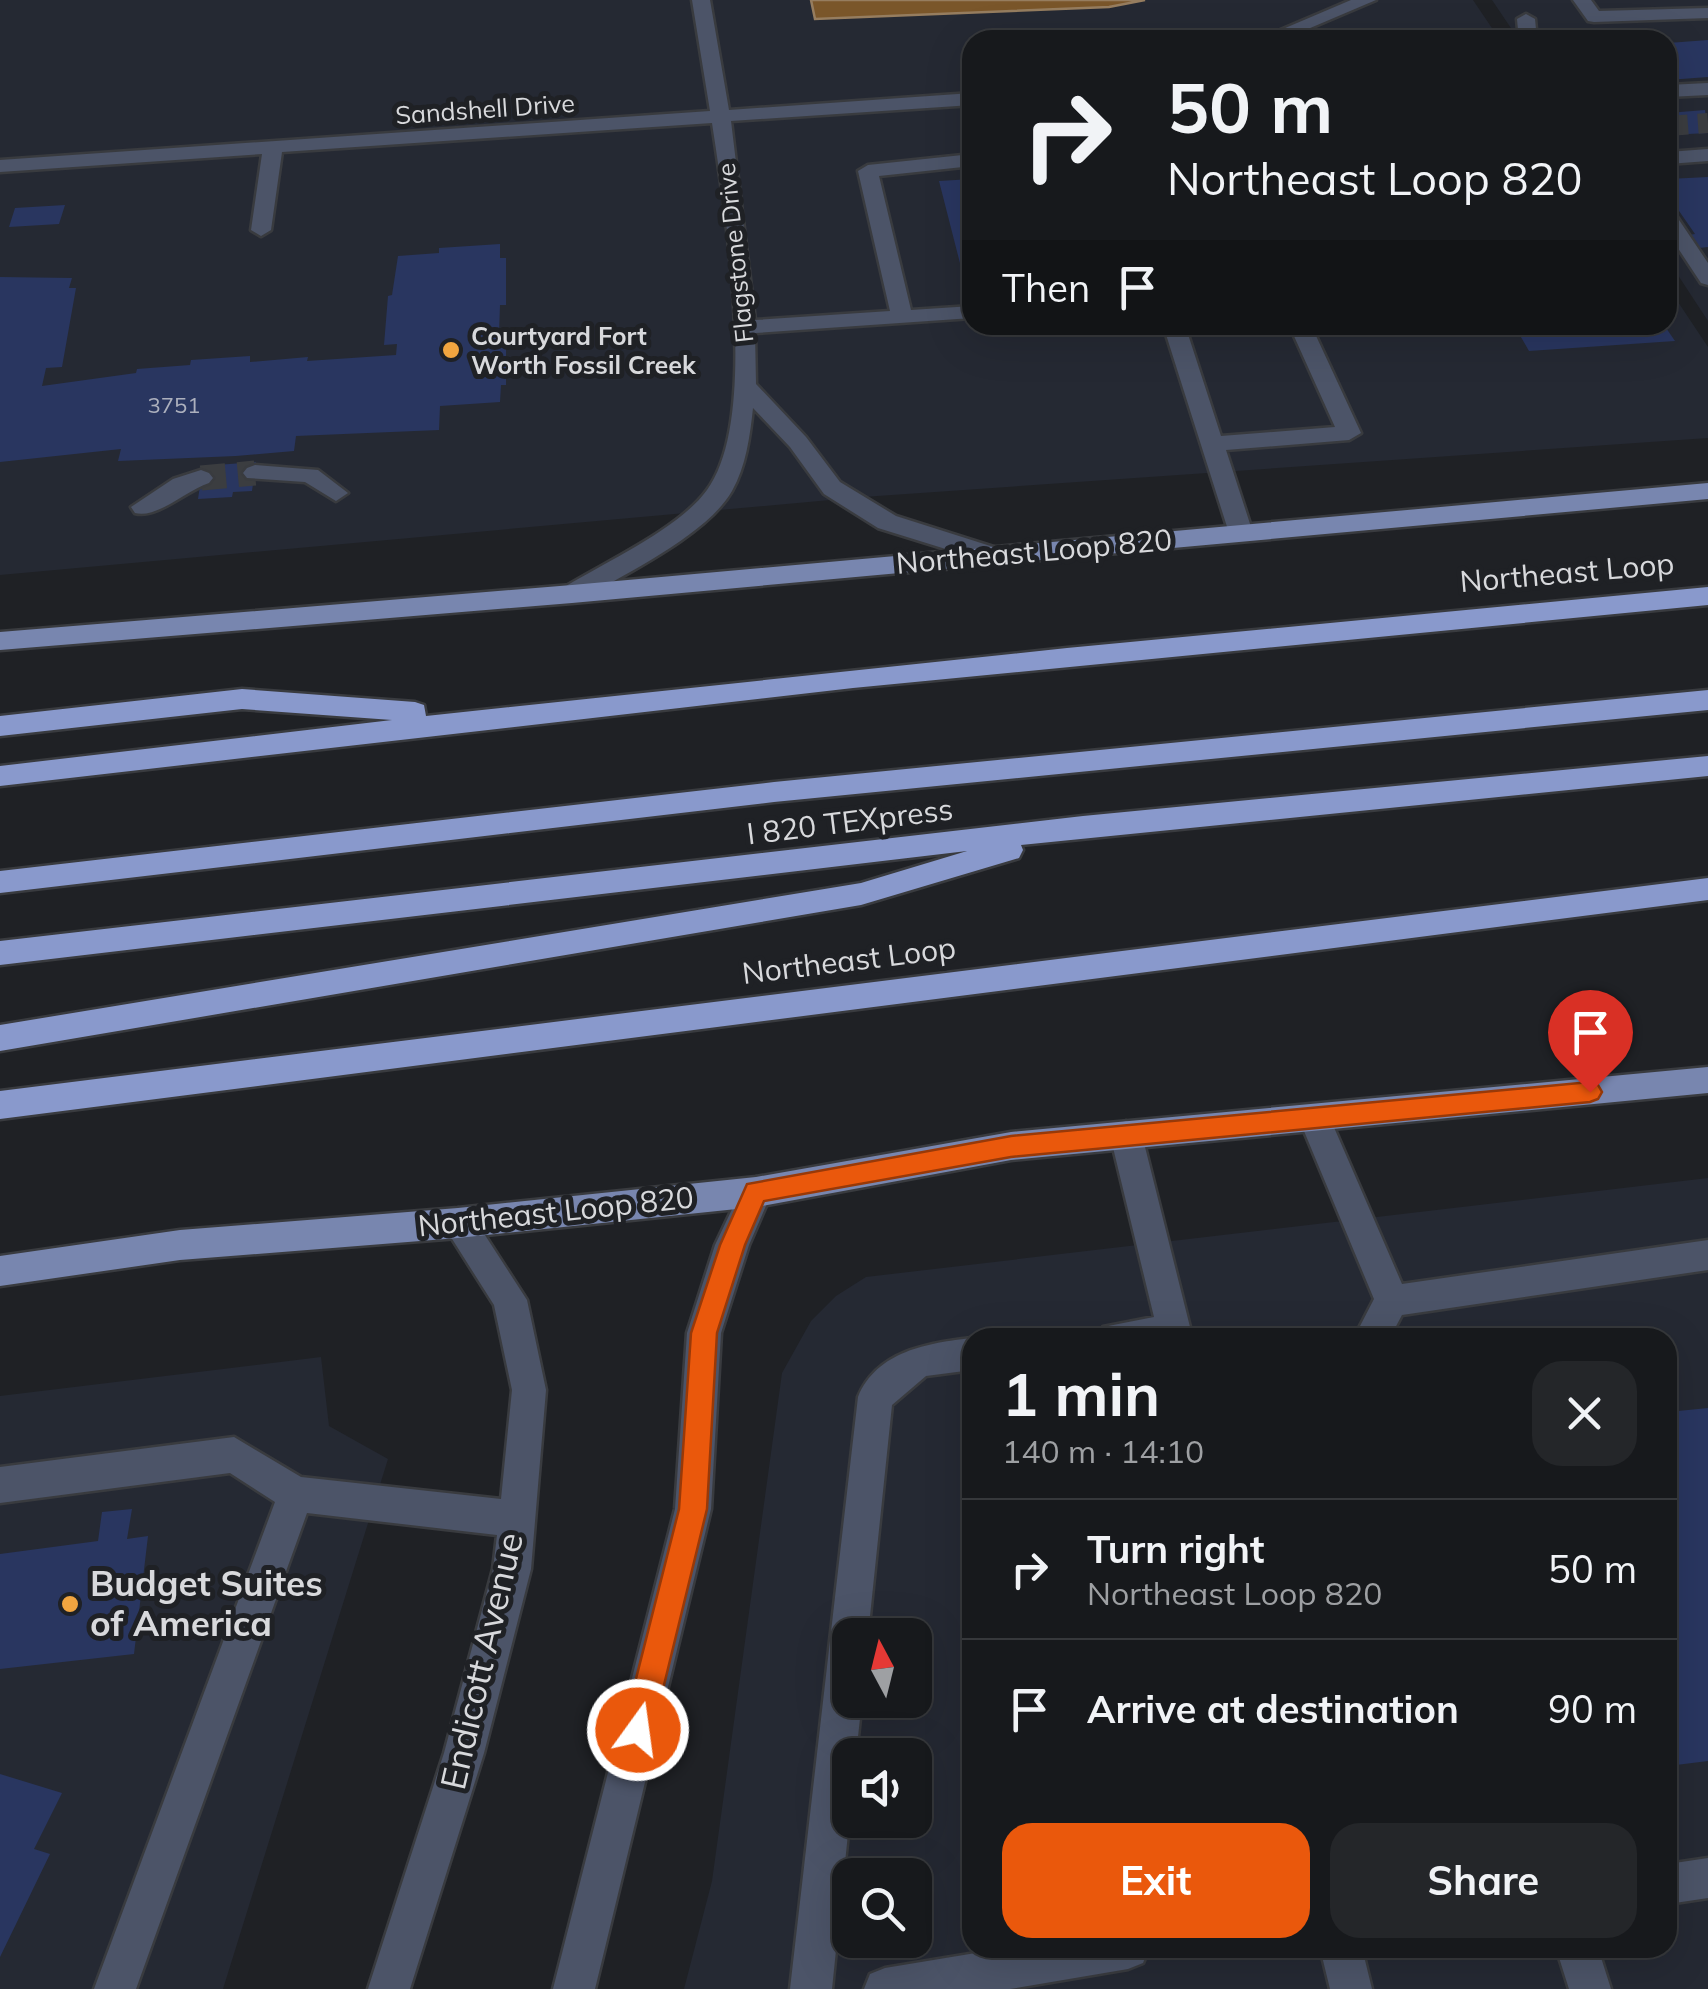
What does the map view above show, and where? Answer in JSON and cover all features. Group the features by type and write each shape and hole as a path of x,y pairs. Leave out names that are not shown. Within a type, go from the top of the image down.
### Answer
{"highway":[{"name":"Northeast Loop","path":"0,776 483,717 1262,635 1708,596"},
{"path":"0,726 242,698 483,717"},
{"name":"I 820 TEXpress","path":"0,882 774,792 1708,700"},
{"name":"I 820 TEXpress","path":"0,952 1083,828 1708,766"},
{"path":"0,1038 862,894 1083,828"},
{"name":"Northeast Loop","path":"0,1104 1708,888"}],"main road":[{"name":"Northeast Loop 820","path":"0,641 572,594 1708,490"},
{"name":"Northeast Loop 820","path":"0,1271 180,1246 756,1192 1011,1146 1708,1080"}],"street":[{"name":"Flagstone Drive","path":"572,594 673,531 721,490 736,444 746,388 745,327 721,119 701,0"},
{"path":"1291,30 1367,0"},
{"path":"1582,0 1594,17 1708,13"},
{"path":"1526,20 1527,30"},
{"path":"1677,90 1708,89"},
{"name":"Sandshell Drive","path":"0,166 962,100"},
{"path":"261,230 273,148"},
{"path":"1677,157 1708,155"},
{"path":"902,316 868,170 962,161"},
{"path":"1677,232 1708,279"},
{"path":"745,327 962,313"},
{"path":"1177,335 1242,533"},
{"path":"1212,444 1349,432 1305,335"},
{"path":"746,388 798,442 832,488 886,522 994,556"},
{"path":"255,473 310,475 336,493"},
{"path":"143,507 180,484 202,478"},
{"path":"1315,1119 1392,1301"},
{"path":"1126,1135 1174,1328"},
{"path":"574,1989 693,1509 704,1333 732,1245 756,1192"},
{"name":"Endicott Avenue","path":"389,1989 464,1753 512,1569 529,1390 510,1300 458,1222"},
{"path":"1392,1301 1708,1255"},
{"path":"1376,1328 1392,1301"},
{"path":"811,1989 875,1397 918,1360 962,1355"},
{"path":"0,1485 234,1455 296,1494 516,1518"},
{"path":"115,1989 296,1494"},
{"path":"1677,1883 1708,1878"},
{"path":"884,1989 1068,1958"},
{"path":"1343,1958 1351,1989"},
{"path":"1580,1958 1590,1989"}],"shaded area":[{"path":"0,0 1473,0 1493,30 962,30 962,335 1677,335 1677,300 1708,347 1708,438 863,497 0,575"},
{"path":"811,0 1145,0 1109,7 815,19"},
{"path":"1492,0 1708,0 1708,321 1677,274 1677,30 1512,30"},
{"path":"1708,1178 1708,1989 684,1989 712,1881 782,1373 811,1321 836,1296 866,1277"},
{"path":"321,1357 329,1426 388,1459 223,1989 0,1989 0,1396"}],"building":[{"path":"1708,40 1708,77 1677,79 1677,42"},
{"path":"1705,110 1708,133 1677,135 1677,112"},
{"path":"1708,177 1708,247 1699,248 1689,235 1695,234 1677,208 1677,179"},
{"path":"962,180 962,271 939,181"},
{"path":"65,205 59,224 9,227 15,208"},
{"name":"Courtyard Fort Worth Fossil Creek","path":"500,244 500,258 506,258 506,305 500,305 499,334 506,333 506,385 501,385 500,402 440,406 439,430 296,436 294,451 236,456 118,461 121,449 0,462 0,277 72,278 69,288 76,288 62,367 46,368 42,386 136,373 137,369 190,365 191,360 250,356 250,362 308,357 307,361 396,355 397,344 384,345 388,296 392,295 398,256 439,253 439,248"},
{"path":"1520,335 1671,335 1675,341 1529,351"},
{"path":"256,462 252,491 233,492 232,497 198,499 203,466"},
{"path":"1708,1408 1708,1761 1677,1765 1677,1411"},
{"name":"Budget Suites of America","path":"132,1509 127,1539 148,1536 134,1654 0,1669 0,1554 98,1541 102,1512"},
{"path":"0,1774 62,1793 34,1849 50,1854 0,1957"}],"tunnel":[{"path":"1677,125 1708,123"},
{"path":"201,478 255,473"}],"place":[{"name":"Courtyard Fort Worth Fossil Creek","path":"451,350"},
{"name":"Budget Suites of America","path":"70,1604"}],"route":[{"path":"638,1730 693,1509 704,1333 732,1245 756,1192 1011,1146 1590,1092"}]}
